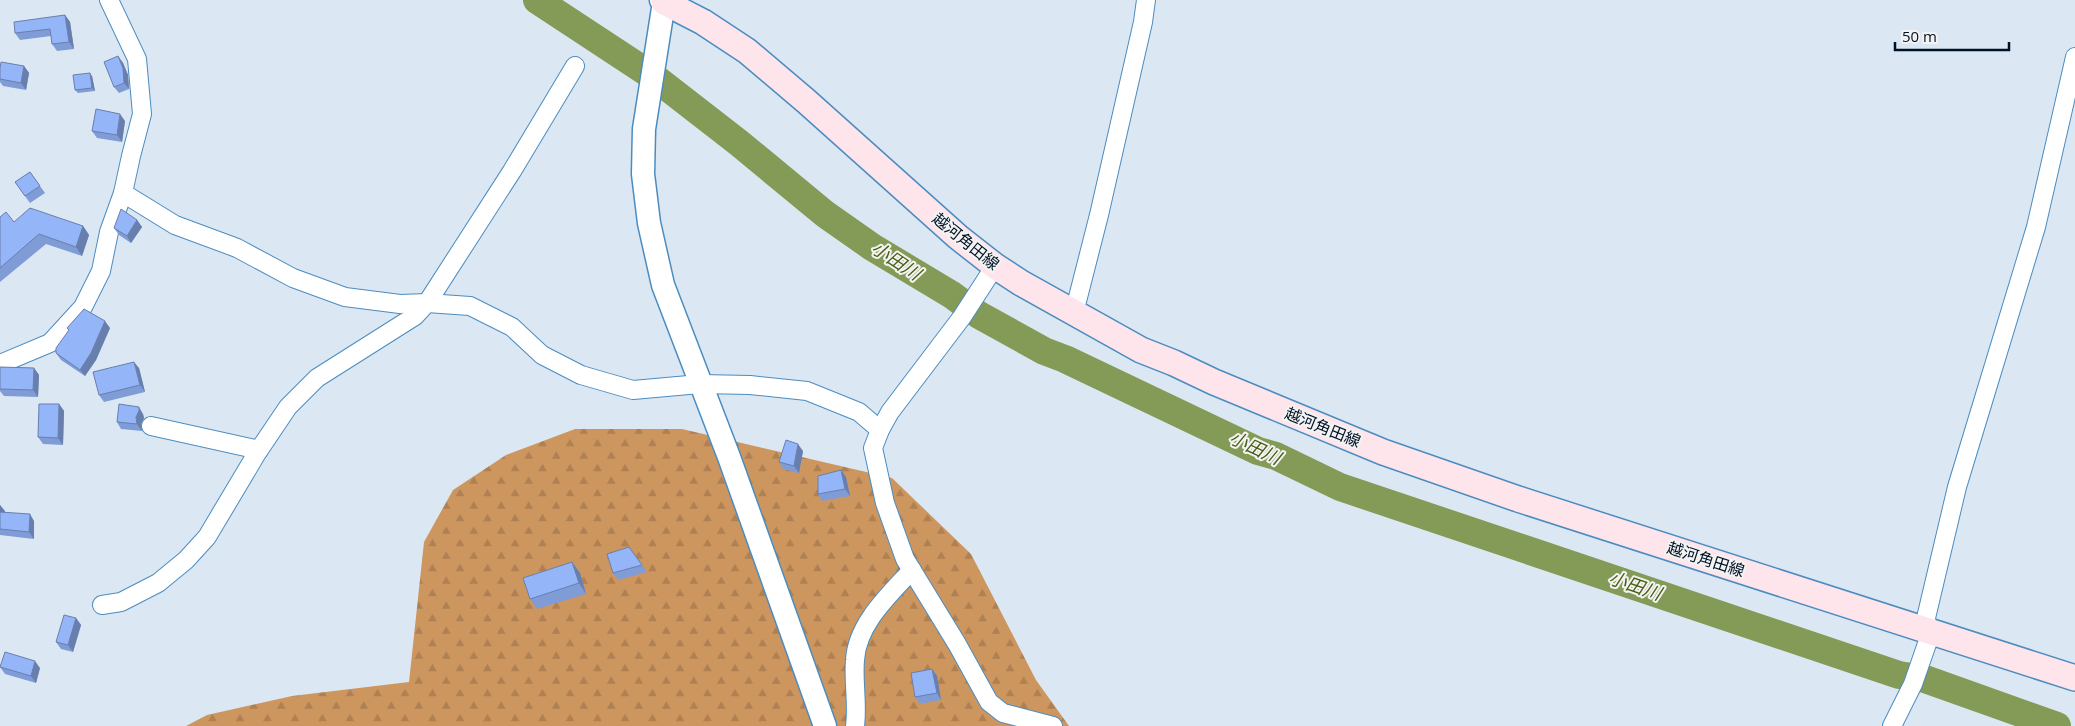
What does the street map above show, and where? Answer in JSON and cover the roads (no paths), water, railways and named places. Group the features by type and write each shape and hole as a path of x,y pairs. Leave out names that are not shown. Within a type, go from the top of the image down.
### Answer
{"main road":[{"name":"越河角田線","path":"663,0 703,22 747,52 806,101 958,237 995,266 1141,350 1222,386 1383,452 1518,499 2075,678"}],"street":[{"path":"0,364 50,343 84,307 101,270 109,232 123,193 142,114 137,59 109,0"},
{"path":"663,0 644,129 643,174 651,232 663,285 729,457 824,726"},
{"path":"1074,313 1099,215 1143,22 1146,0"},
{"path":"1892,726 1913,684 1929,638 1926,618 1957,487 2036,228 2075,57"},
{"path":"102,605 121,602 158,583 186,560 208,537 259,450 288,407 317,378 415,316 427,302 512,171 575,66"},
{"path":"123,193 175,225 237,248 293,278 345,297 400,304 427,302 470,306 512,327 542,355 581,375 633,390 700,384 750,385 807,392 859,412 880,430"},
{"path":"995,266 962,317 890,412 873,448 885,503 904,559 958,644 989,702 1003,714 1053,726"},
{"path":"151,426 259,450"},
{"path":"856,726 855,659 862,636 875,612 912,570"}],"waterway":[{"name":"小田川","path":"537,0 654,77 739,143 825,214 872,247 952,295 979,315 1044,351 1065,359 1258,451 1276,456 1340,487 1899,675 1925,679 2057,726"}]}
